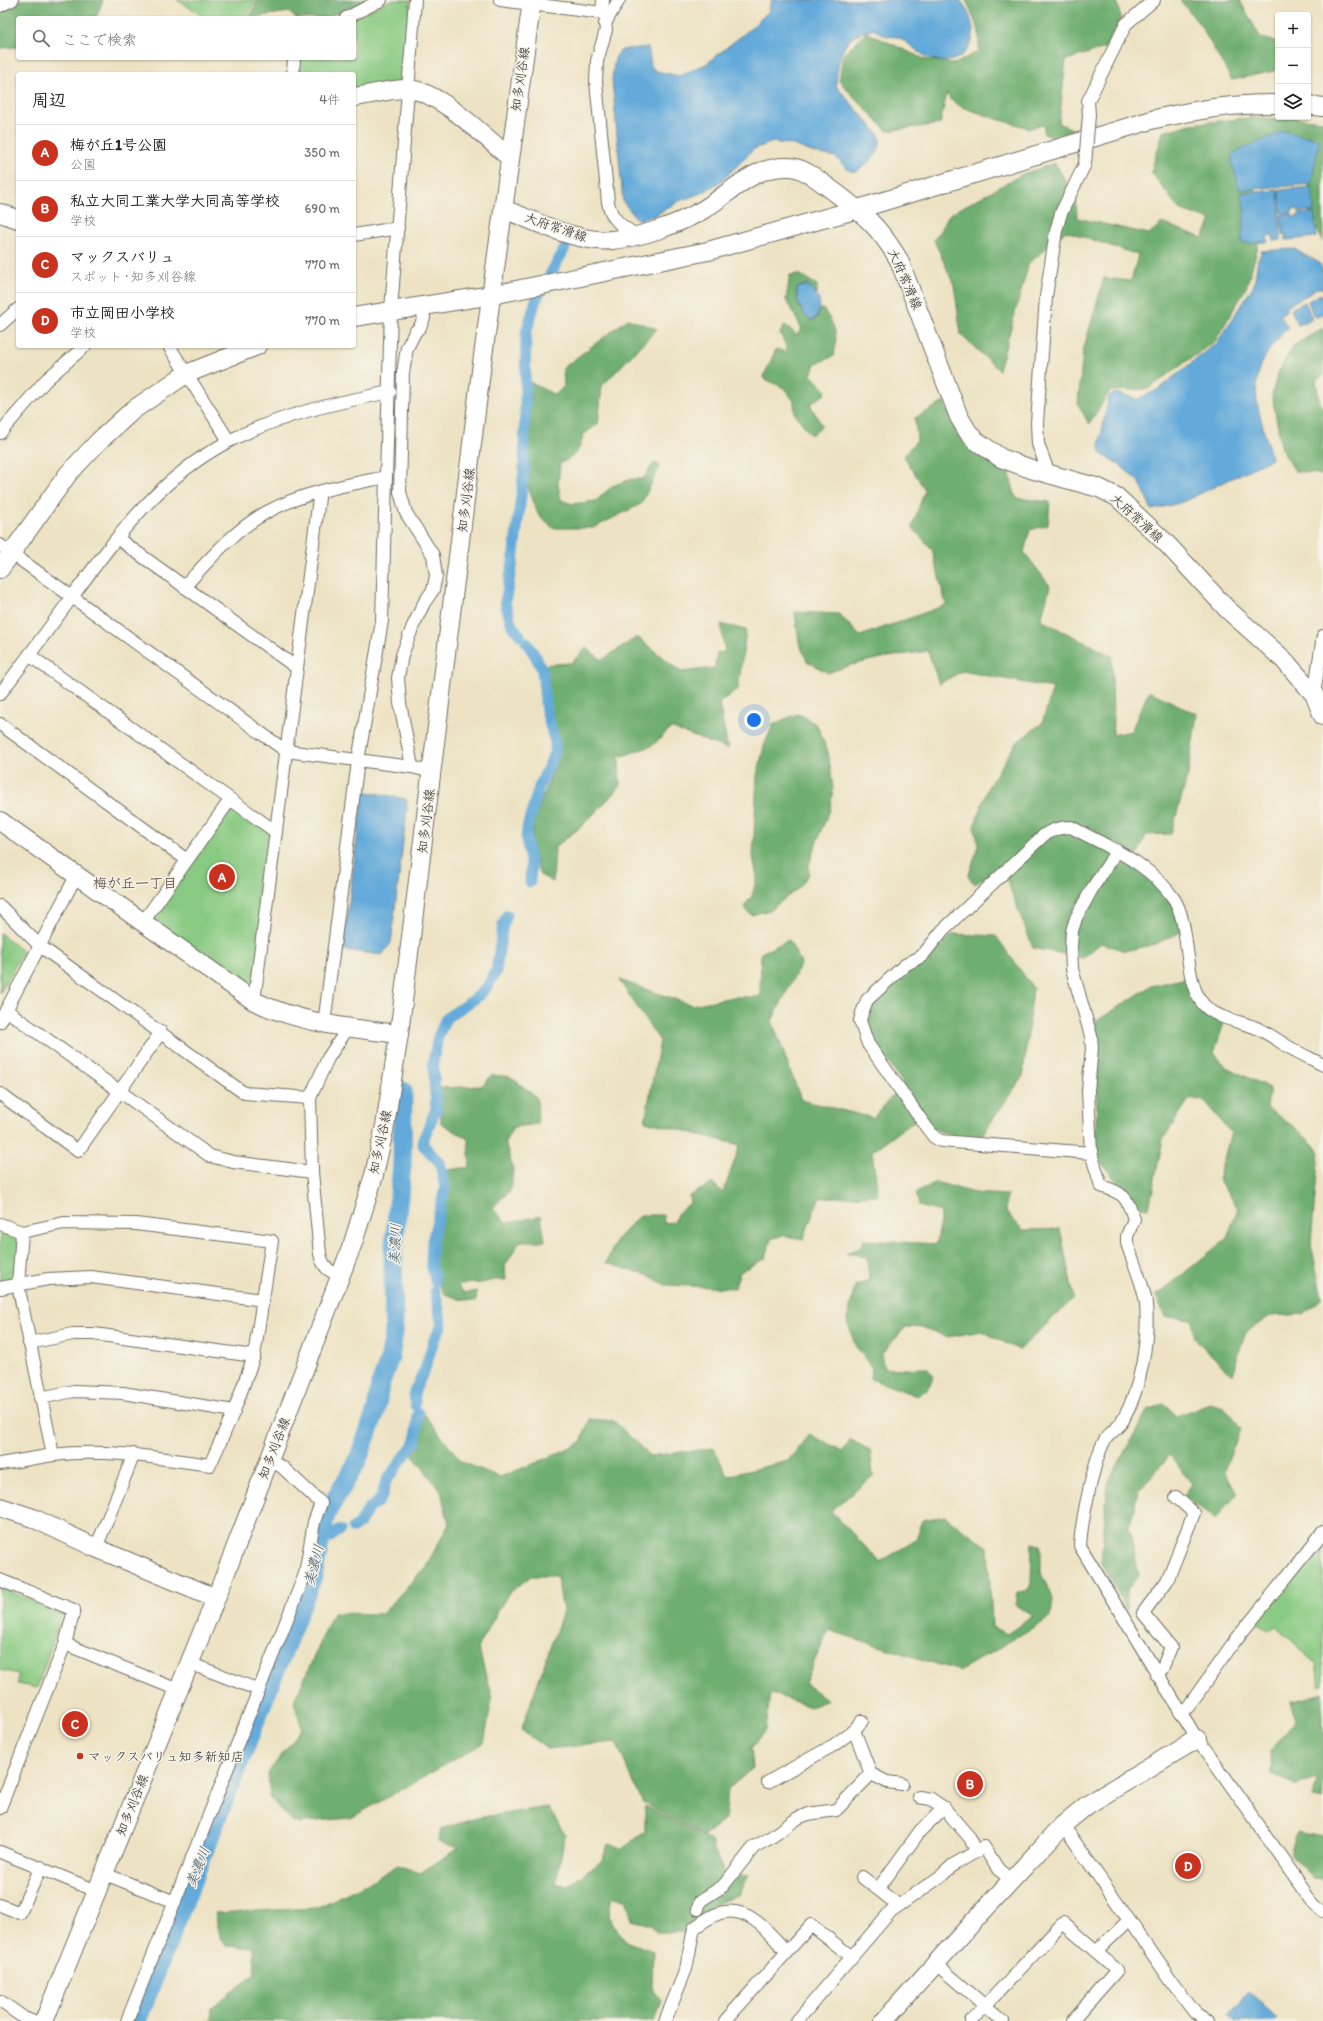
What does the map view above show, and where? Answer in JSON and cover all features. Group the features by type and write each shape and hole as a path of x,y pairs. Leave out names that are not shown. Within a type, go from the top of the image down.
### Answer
{"street":[{"path":"0,6 12,0"},
{"path":"350,16 381,0"},
{"path":"324,1024 358,761 382,621 390,392 391,310 415,0"},
{"path":"500,0 532,2 606,14"},
{"path":"603,0 606,14 606,30 597,61 596,82 608,202 612,216 621,226 636,235"},
{"path":"606,14 619,0"},
{"path":"1049,474 1038,444 1037,423 1049,276 1056,231 1061,213 1085,164 1089,116 1088,101 1126,24 1154,0"},
{"name":"知多刈谷線","path":"509,157 532,2"},
{"path":"293,72 294,60"},
{"path":"356,97 409,89 431,96 445,105 509,157 503,208"},
{"path":"356,317 492,295 708,251 858,209 1155,119 1203,108 1244,104 1275,104"},
{"path":"1311,106 1323,107"},
{"name":"大府常滑線","path":"503,208 577,236 594,240 612,240 636,235 676,222 701,211 743,180 772,168 790,166 807,174 858,209 886,238 899,260 957,411 968,432 988,450 1001,458 1049,474 1099,488 1117,497 1162,540 1227,609 1283,659 1314,694 1323,716"},
{"name":"知多刈谷線","path":"44,2021 216,1598 341,1276 362,1218 374,1175 392,1086 399,1034 481,371 503,208"},
{"path":"0,212 16,218"},
{"path":"356,235 398,228"},
{"path":"412,767 400,703 398,678 402,655 413,626 424,603 433,590 436,576 435,561 406,513 400,492 403,373 407,348 424,318 422,305"},
{"path":"0,326 16,311"},
{"path":"0,433 46,380 83,348"},
{"path":"170,348 229,441"},
{"path":"0,569 6,549 68,474 99,441 133,410 186,374 252,348"},
{"path":"0,694 116,538 138,511 175,477 229,441 274,422 328,404 390,392"},
{"path":"184,587 225,543 267,512 318,492 386,477"},
{"path":"254,1001 319,498 318,492"},
{"path":"116,538 297,668"},
{"path":"6,549 286,751 412,767 432,772"},
{"path":"433,590 454,594"},
{"path":"1314,694 1323,636"},
{"path":"29,655 276,832"},
{"path":"0,724 187,860"},
{"path":"143,922 230,800"},
{"path":"0,821 187,955 254,1001 284,1014 324,1024 399,1034"},
{"path":"1091,1153 941,1141 934,1137 868,1044 860,1021 867,1000 905,965 922,956 943,930 1044,835 1052,830 1061,827 1071,827 1116,850 1149,871 1175,900 1181,914 1196,991 1206,1008 1221,1016 1255,1028 1323,1065"},
{"path":"1116,850 1110,863 1093,887 1076,918 1072,931 1072,969 1091,1036 1092,1048 1088,1091 1091,1153 1101,1186 1117,1191 1126,1198 1130,1206 1134,1222 1127,1236 1127,1243 1146,1303 1145,1354 1136,1388 1124,1419 1104,1441 1086,1506 1080,1546 1156,1674 1197,1739 1314,1904 1323,1911"},
{"path":"0,1022 76,876"},
{"path":"0,906 40,946 244,1093 310,1098"},
{"path":"6,1010 210,1156 233,1162 312,1172"},
{"path":"341,1276 327,1270 322,1262 312,1172 310,1098 328,1058 348,1028"},
{"path":"0,1094 78,1151 160,1032"},
{"path":"0,1224 22,1232 64,1223 136,1224 272,1241 254,1356 234,1411 210,1465 134,1454 100,1451 53,1455 0,1464"},
{"path":"22,1232 18,1285 40,1398 53,1455"},
{"path":"0,1288 48,1279 91,1277 263,1300"},
{"path":"29,1343 73,1334 94,1334 254,1356"},
{"path":"40,1398 74,1391 123,1393 234,1411"},
{"path":"96,1548 134,1454"},
{"path":"127,2021 304,1574 314,1522 321,1503 282,1467 269,1460"},
{"path":"1156,1674 1162,1669 1171,1647 1143,1613 1167,1580 1194,1512 1176,1497"},
{"path":"0,1507 33,1518 96,1548 216,1598"},
{"path":"1180,1712 1188,1707 1234,1642 1323,1532"},
{"path":"0,1580 74,1610 65,1644 0,1808"},
{"path":"65,1644 178,1690"},
{"path":"189,1663 259,1690"},
{"path":"768,1782 834,1745 854,1730 862,1721"},
{"path":"854,1730 871,1774 887,1782 902,1784"},
{"path":"884,2021 1011,1880 1063,1826 1087,1805 1197,1739"},
{"path":"698,1909 700,1901 723,1886 754,1847 770,1838 798,1818 808,1814 836,1810 871,1774"},
{"path":"919,1797 931,1799 944,1808 970,1838 976,1851"},
{"path":"878,1889 920,1831 944,1808"},
{"path":"1063,1826 1192,2017 1207,2021"},
{"path":"797,2021 891,1911 941,1876 952,1864 984,1847 998,1869 1011,1880"},
{"path":"0,1852 41,1867 97,1891"},
{"path":"0,1906 20,1914 41,1867"},
{"path":"105,1874 175,1902"},
{"path":"862,1877 898,1905"},
{"path":"665,2021 686,1969 694,1928 709,1918 725,1912 741,1914 758,1922 786,1951"},
{"path":"1097,1951 1128,1921"},
{"path":"971,2021 1063,1923 1097,1951 1117,1970 1072,2021"},
{"path":"725,2021 786,1951 811,1925 852,1957"},
{"path":"936,1964 1003,2021"},
{"path":"0,2001 24,2018 32,2021"}],"green space":[{"path":"19,0 103,0 97,16 16,16 16,47 0,48 0,9"},
{"path":"177,0 256,0 247,16 203,16"},
{"path":"258,0 368,0 330,16 294,16 289,12 262,16 250,16"},
{"path":"391,0 410,0 405,81 356,90 356,72 296,72 297,60 356,60 356,17"},
{"path":"965,0 1117,0 1121,19 1105,48 1066,60 1059,123 1074,130 1053,137 1044,134 1044,125 1029,128 997,119 962,107 951,100 947,93 940,124 887,131 839,81 843,55 866,32 924,59 955,64 979,51 979,31"},
{"path":"1180,0 1241,0 1240,1 1261,38 1275,41 1275,70 1232,80 1200,25"},
{"path":"1247,118 1323,121 1323,242 1304,201 1314,170 1303,146 1239,150 1256,192 1258,247 1246,288 1215,341 1148,389 1110,391 1089,424 1078,404 1083,351 1104,278 1131,281 1138,255 1066,231 1029,263 999,370 961,335 954,285 934,240 950,214 1023,174 1055,163 1076,199 1077,218 1149,234 1162,223 1203,238 1211,220 1179,209 1151,172 1163,132 1191,124"},
{"path":"799,274 817,285 817,295 807,284 797,288 797,298 801,311 812,321 817,318 821,308 823,309 831,321 836,336 834,356 815,364 811,375 826,390 824,395 810,404 822,426 811,435 795,414 794,401 784,388 763,378 776,349 785,352 786,346 780,333 785,325 797,335 802,329 786,300 790,275"},
{"path":"628,319 657,329 602,386 598,424 583,435 576,453 560,464 558,484 561,500 572,504 596,501 612,486 632,479 643,479 654,463 660,466 641,504 593,528 553,528 538,514 525,479 527,381 555,395 564,386 563,368"},
{"path":"1323,328 1323,376 1316,380 1320,405 1323,409 1323,475 1295,471 1282,450 1272,395 1277,375 1293,346"},
{"path":"944,402 954,428 979,455 1008,469 1016,498 1050,502 1048,525 1030,530 1024,552 1050,586 1041,620 1112,656 1113,735 1131,731 1149,691 1197,714 1188,774 1171,834 1146,835 1133,865 1147,873 1174,905 1183,931 1156,944 1125,951 1101,943 1083,958 1033,948 1007,880 987,876 975,884 968,877 979,845 974,827 988,787 1016,743 1042,723 1053,688 962,671 939,684 928,651 865,662 828,673 807,661 799,642 795,612 839,614 860,636 946,605 932,549 912,527 925,490 904,456 917,440 915,418"},
{"path":"721,624 746,630 738,689 719,703 728,749 671,728 652,746 619,757 620,787 582,826 555,847 553,882 540,875 531,844 534,819 559,755 538,665 571,663 586,648 602,660 637,637 681,672 715,668 717,653 725,652"},
{"path":"797,714 805,717 817,725 828,752 833,788 830,810 809,865 809,874 800,887 770,910 751,915 744,907 752,896 757,877 753,856 757,776 764,746 773,724"},
{"path":"230,800 276,832 254,1001 143,922"},
{"path":"0,933 23,952 0,993"},
{"path":"953,934 996,936 1033,988 1023,1076 980,1138 958,1137 912,1122 872,1151 878,1195 819,1198 803,1240 783,1235 771,1239 766,1258 740,1272 734,1288 665,1285 650,1276 606,1263 617,1239 640,1215 663,1215 664,1223 674,1222 677,1214 690,1203 689,1196 713,1183 723,1193 740,1145 645,1121 660,1041 619,980 692,1005 733,997 760,997 761,953 789,940 801,963 772,1021 801,1100 873,1118 903,1084 867,1031 871,1005"},
{"path":"1187,978 1205,1015 1224,1023 1214,1053 1226,1067 1270,1088 1267,1108 1297,1129 1319,1150 1311,1244 1322,1297 1304,1314 1270,1316 1245,1333 1232,1375 1195,1339 1192,1319 1165,1317 1156,1296 1227,1238 1238,1208 1218,1180 1231,1133 1204,1101 1190,1098 1163,1139 1149,1208 1138,1207 1095,1155 1098,1062 1095,1022 1151,986"},
{"path":"492,1075 511,1077 537,1098 538,1124 513,1127 505,1142 513,1169 511,1190 492,1208 507,1223 541,1216 545,1241 520,1241 505,1266 506,1280 460,1284 458,1287 465,1293 477,1291 476,1301 459,1299 445,1294 438,1283 434,1257 438,1223 448,1188 446,1170 470,1167 468,1139 441,1123 440,1088 482,1086"},
{"path":"936,1182 974,1193 1007,1195 1006,1212 1023,1230 1060,1229 1074,1298 1019,1350 982,1331 948,1337 924,1328 906,1327 881,1354 884,1369 927,1368 934,1377 927,1389 917,1396 871,1379 872,1368 855,1345 847,1320 855,1286 869,1280 867,1257 846,1253 860,1248 864,1240 937,1244 941,1212 919,1206 916,1193"},
{"path":"0,1224 22,1232 18,1285 0,1288"},
{"path":"1209,1403 1224,1407 1241,1428 1224,1471 1237,1494 1216,1519 1183,1496 1192,1484 1170,1455 1138,1491 1129,1528 1139,1576 1127,1589 1127,1610 1101,1563 1108,1481 1149,1409 1164,1404 1177,1416"},
{"path":"421,1410 462,1462 500,1477 548,1458 581,1442 590,1419 614,1421 650,1456 714,1448 727,1476 788,1461 809,1434 843,1451 851,1440 870,1450 873,1476 831,1511 880,1562 916,1540 923,1520 945,1516 988,1547 992,1626 1007,1634 1033,1616 1015,1605 1017,1592 1028,1592 1031,1584 1032,1543 1041,1545 1041,1573 1053,1599 1051,1617 959,1671 828,1630 805,1683 828,1700 810,1707 770,1693 766,1731 751,1748 753,1768 728,1789 725,1820 704,1836 642,1802 616,1742 547,1749 521,1730 563,1611 557,1576 531,1576 508,1594 478,1646 492,1699 484,1743 351,1818 293,1823 270,1798 268,1773 302,1728 294,1702 333,1613 382,1614 426,1566 449,1524 441,1491 413,1456 421,1434"},
{"path":"1323,1539 1323,1685 1319,1686 1316,1663 1276,1626 1268,1631 1256,1621"},
{"path":"0,1587 62,1614 37,1688 18,1684 18,1674 0,1670"},
{"path":"1323,1693 1323,1799 1313,1797 1317,1779 1296,1785 1271,1774 1270,1752 1296,1720 1290,1702"},
{"path":"645,1806 711,1841 724,1874 749,1876 739,1894 712,1906 685,1932 657,1932 651,1925 632,1920 626,1899 612,1897 608,1916 625,1941 653,1951 652,1988 662,2001 655,2021 211,2021 212,2007 255,1974 254,1948 227,1946 220,1936 215,1913 316,1908 368,1883 398,1865 420,1873 459,1848 438,1842 441,1829 476,1818 548,1807 565,1835 556,1883 568,1886 602,1861 608,1844 623,1848 645,1832"},
{"path":"1297,1832 1323,1837 1323,1879 1313,1878 1290,1855"}],"water":[{"path":"771,0 960,0 966,8 970,18 973,35 969,47 965,53 953,60 946,61 939,61 925,56 900,38 884,35 874,29 858,34 850,39 842,51 837,72 836,86 879,135 880,141 877,152 874,156 856,172 848,170 836,157 815,153 793,145 773,142 754,149 724,179 704,192 679,201 654,216 638,220 623,202 612,79 613,68 617,55 620,51 648,47 651,66 656,71 679,76 706,64 750,29 769,11"},
{"path":"1283,131 1318,139 1319,142 1311,184 1240,190 1232,163 1232,154"},
{"path":"1312,187 1314,211 1299,212 1298,209 1292,209 1292,213 1281,213 1279,190"},
{"path":"1278,190 1281,240 1274,241 1273,235 1267,236 1268,242 1241,243 1245,208 1241,193"},
{"path":"1314,213 1317,237 1286,240 1286,235 1283,235 1281,215 1292,214 1292,217 1299,216 1299,214"},
{"path":"1295,249 1319,263 1322,271 1323,290 1321,288 1316,288 1309,294 1286,306 1287,310 1280,315 1288,328 1268,352 1260,370 1257,380 1257,402 1271,459 1183,502 1152,510 1140,483 1119,464 1101,454 1099,446 1109,396 1115,393 1138,399 1157,390 1217,343 1254,285 1258,259 1262,253 1261,251"},
{"path":"807,285 817,296 820,303 816,318 811,320 804,314 798,298 797,288"},
{"path":"1321,294 1323,314 1317,317 1313,315 1308,301"},
{"path":"1305,302 1312,319 1298,325 1291,309"},
{"path":"363,791 406,799 407,809 391,943 382,955 343,950"},
{"path":"1249,1991 1278,2018 1275,2021 1235,2021 1228,2015"}],"waterway":[{"path":"520,635 512,626 505,602 513,562 524,471 526,333 536,300 565,248"},
{"path":"526,642 536,657 542,670 546,711 555,742 555,752 539,787 528,824 526,838 531,866 530,882"},
{"path":"435,1281 431,1264 432,1241 445,1188 440,1163 423,1145 423,1140 436,1109 433,1063 438,1037 446,1018 476,998 487,987 496,971 503,925 507,915"},
{"name":"美濃川","path":"137,2021 313,1576 326,1514 357,1462 376,1411 380,1385 390,1357 394,1333 393,1254 402,1165 403,1091"},
{"path":"415,1405 414,1392 425,1369 434,1340 442,1325 435,1291"},
{"path":"353,1528 360,1523 368,1509 378,1502 382,1496 386,1481 416,1441 418,1413"},
{"path":"331,1537 340,1530"}],"place":[{"name":"梅が丘1号公園","path":"222,877"},
{"name":"マックスバリュ","path":"75,1724"},
{"name":"マックスバリュ知多新知店","path":"80,1756"},
{"name":"私立大同工業大学大同高等学校","path":"970,1784"},
{"name":"市立岡田小学校","path":"1188,1866"}],"district":[{"name":"梅が丘一丁目","path":"135,883"}]}
